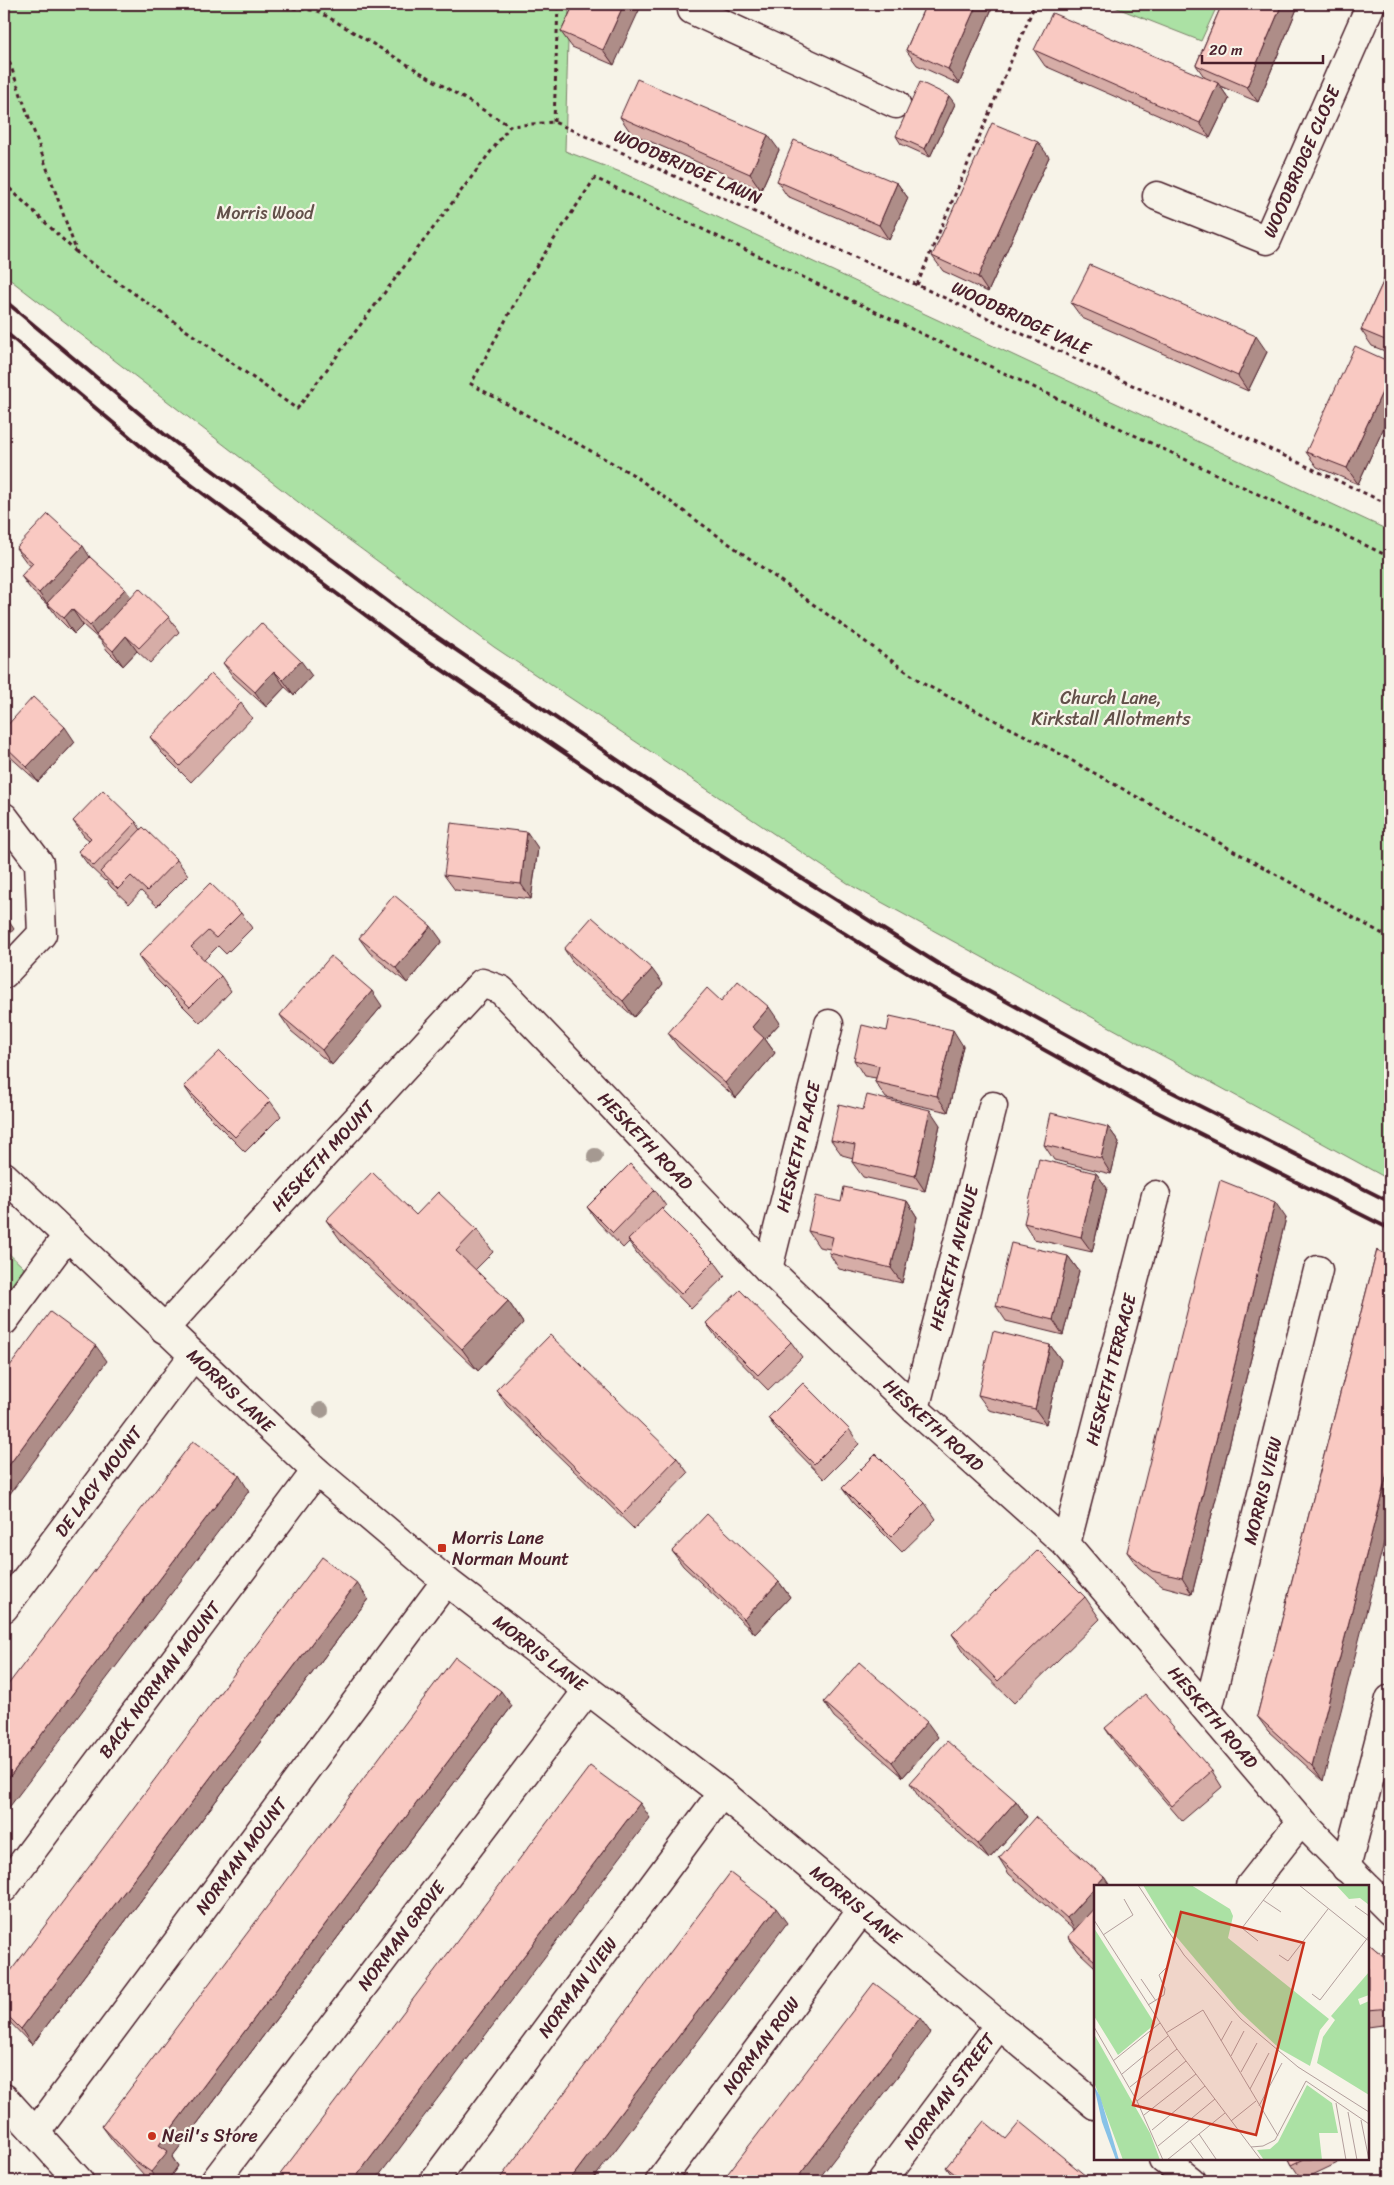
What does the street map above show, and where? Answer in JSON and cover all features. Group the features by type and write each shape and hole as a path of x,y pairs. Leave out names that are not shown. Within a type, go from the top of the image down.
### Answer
{"street":[{"path":"695,4 692,10 896,104"},
{"name":"WOODBRIDGE CLOSE","path":"1158,196 1267,240 1371,4"},
{"path":"4,817 39,863 42,934 4,974"},
{"name":"HESKETH MOUNT","path":"164,1329 482,983"},
{"name":"HESKETH ROAD","path":"482,983 500,990 768,1268 915,1410 1066,1544 1301,1821 1355,1877"},
{"name":"HESKETH PLACE","path":"768,1268 829,1024"},
{"name":"HESKETH AVENUE","path":"915,1410 993,1106"},
{"name":"MORRIS LANE","path":"4,1176 316,1471 446,1581 722,1793 999,2025 1092,2095"},
{"name":"HESKETH TERRACE","path":"1066,1544 1156,1194"},
{"path":"4,1322 67,1236"},
{"name":"MORRIS VIEW","path":"1208,1710 1318,1270"},
{"name":"DE LACY MOUNT","path":"4,1608 193,1356"},
{"name":"BACK NORMAN MOUNT","path":"4,1888 316,1471"},
{"name":"NORMAN MOUNT","path":"36,2132 446,1581"},
{"name":"NORMAN GROVE","path":"215,2181 587,1691"},
{"path":"1355,1877 1390,1699"},
{"name":"NORMAN VIEW","path":"434,2181 722,1793"},
{"path":"1251,1885 1301,1821"},
{"path":"1369,1890 1390,1911"},
{"name":"NORMAN ROW","path":"660,2181 862,1910"},
{"name":"NORMAN STREET","path":"882,2181 999,2025"},
{"path":"4,2098 79,2181"},
{"path":"1164,2160 1191,2181"}],"path":[{"path":"262,4 318,11 510,126 554,122 558,4"},
{"path":"318,11 332,4"},
{"path":"917,285 1035,4"},
{"path":"4,47 77,253"},
{"name":"WOODBRIDGE LAWN","path":"554,122 917,285"},
{"path":"4,183 77,253 297,409 510,126"},
{"path":"1390,557 595,178 529,278 471,384 632,474 924,684 1053,750 1390,938"},
{"name":"WOODBRIDGE VALE","path":"917,285 1390,505"}],"green space":[{"name":"Church Lane, Kirkstall Allotments","path":"4,4 569,4 565,151 623,173 1390,531 1390,1180 852,886 494,647 311,512 4,275"},
{"path":"1107,4 1218,4 1201,41"},
{"path":"4,1249 24,1268 4,1295"}],"building":[{"path":"574,4 624,4 603,50 561,32"},
{"path":"926,4 977,4 948,69 906,50"},
{"path":"1222,4 1282,4 1247,87 1196,65"},
{"path":"1052,13 1218,83 1200,123 1034,50"},
{"path":"637,79 768,135 750,174 620,117"},
{"path":"920,82 949,96 925,149 896,136"},
{"path":"992,123 1038,142 978,277 932,256"},
{"path":"794,140 897,183 879,225 777,181"},
{"path":"1090,265 1256,336 1238,376 1071,303"},
{"path":"1390,267 1390,342 1361,330"},
{"path":"1355,346 1390,362 1390,375 1347,468 1306,452"},
{"path":"48,514 83,546 39,593 21,576 33,563 16,548"},
{"path":"90,557 125,589 90,626 72,609 64,618 47,603"},
{"path":"139,588 169,617 139,648 126,636 113,651 96,635"},
{"path":"261,623 301,661 283,680 274,671 255,692 223,663"},
{"path":"211,674 241,703 180,766 150,737"},
{"path":"33,697 65,727 27,767 4,745 4,729"},
{"path":"103,790 136,822 94,866 78,851 91,838 73,821"},
{"path":"451,823 527,832 521,884 444,875"},
{"path":"143,827 177,860 147,891 131,876 118,889 100,872"},
{"path":"210,883 241,913 216,938 208,931 191,947 221,976 190,1007 138,956"},
{"path":"394,895 431,926 396,968 359,938"},
{"path":"592,917 652,969 623,1001 564,949"},
{"path":"331,956 372,991 322,1050 280,1015"},
{"path":"738,981 769,1007 752,1027 764,1038 725,1083 668,1033 707,988 721,1001"},
{"path":"890,1016 953,1030 937,1096 875,1082 879,1066 854,1060 862,1025 887,1031"},
{"path":"220,1051 270,1101 235,1137 184,1086"},
{"path":"867,1095 930,1110 915,1176 852,1162 855,1145 831,1140 839,1104 863,1110"},
{"path":"1051,1113 1108,1127 1101,1158 1044,1145"},
{"path":"1039,1159 1096,1173 1081,1237 1024,1223"},
{"path":"630,1164 655,1190 613,1233 587,1207"},
{"path":"372,1172 416,1215 438,1192 477,1229 456,1251 508,1301 462,1349 326,1220"},
{"path":"1220,1180 1275,1202 1182,1578 1152,1571 1127,1552"},
{"path":"844,1187 907,1201 891,1268 829,1253 833,1237 808,1231 816,1196 841,1202"},
{"path":"661,1208 714,1261 681,1294 628,1240"},
{"path":"1011,1243 1068,1256 1053,1320 996,1306"},
{"path":"1377,1250 1390,1256 1390,1462 1312,1766 1257,1716"},
{"path":"740,1290 791,1342 758,1375 706,1323"},
{"path":"50,1312 96,1346 4,1472 4,1374"},
{"path":"993,1331 1050,1345 1035,1409 978,1395"},
{"path":"550,1335 677,1458 623,1514 496,1390"},
{"path":"803,1383 849,1429 814,1464 768,1418"},
{"path":"193,1441 239,1475 4,1784 4,1690"},
{"path":"876,1454 925,1503 891,1537 842,1488"},
{"path":"707,1514 779,1582 744,1619 672,1551"},
{"path":"1038,1550 1085,1597 998,1681 952,1634"},
{"path":"322,1557 357,1583 21,2029 4,2012 4,1980"},
{"path":"455,1657 501,1691 159,2145 168,2151 151,2172 135,2161 102,2126"},
{"path":"859,1662 927,1722 892,1762 824,1702"},
{"path":"1145,1694 1212,1771 1172,1806 1105,1728"},
{"path":"947,1741 1016,1801 978,1844 910,1783"},
{"path":"590,1766 640,1803 353,2181 275,2181"},
{"path":"1035,1817 1104,1877 1097,1885 1094,1885 1094,1888 1067,1918 999,1858"},
{"path":"730,1873 776,1908 569,2181 498,2181"},
{"path":"1094,1908 1094,1960 1068,1937"},
{"path":"1369,1944 1390,1962 1390,2008 1369,2010"},
{"path":"874,1983 920,2018 795,2181 722,2181"},
{"path":"984,2121 1006,2139 1020,2122 1092,2181 964,2181 946,2167"},
{"path":"1290,2160 1302,2160 1292,2165"}],"railway":[{"path":"4,300 164,434 418,624 666,793 937,963 1164,1088 1390,1202"},
{"path":"4,331 149,453 404,644 653,813 925,984 1153,1110 1390,1229"}],"place":[{"name":"Morris Lane Norman Mount","path":"442,1548"},
{"name":"Neil's Store","path":"152,2136"}],"park label":[{"name":"Morris Wood","path":"265,213"}]}
